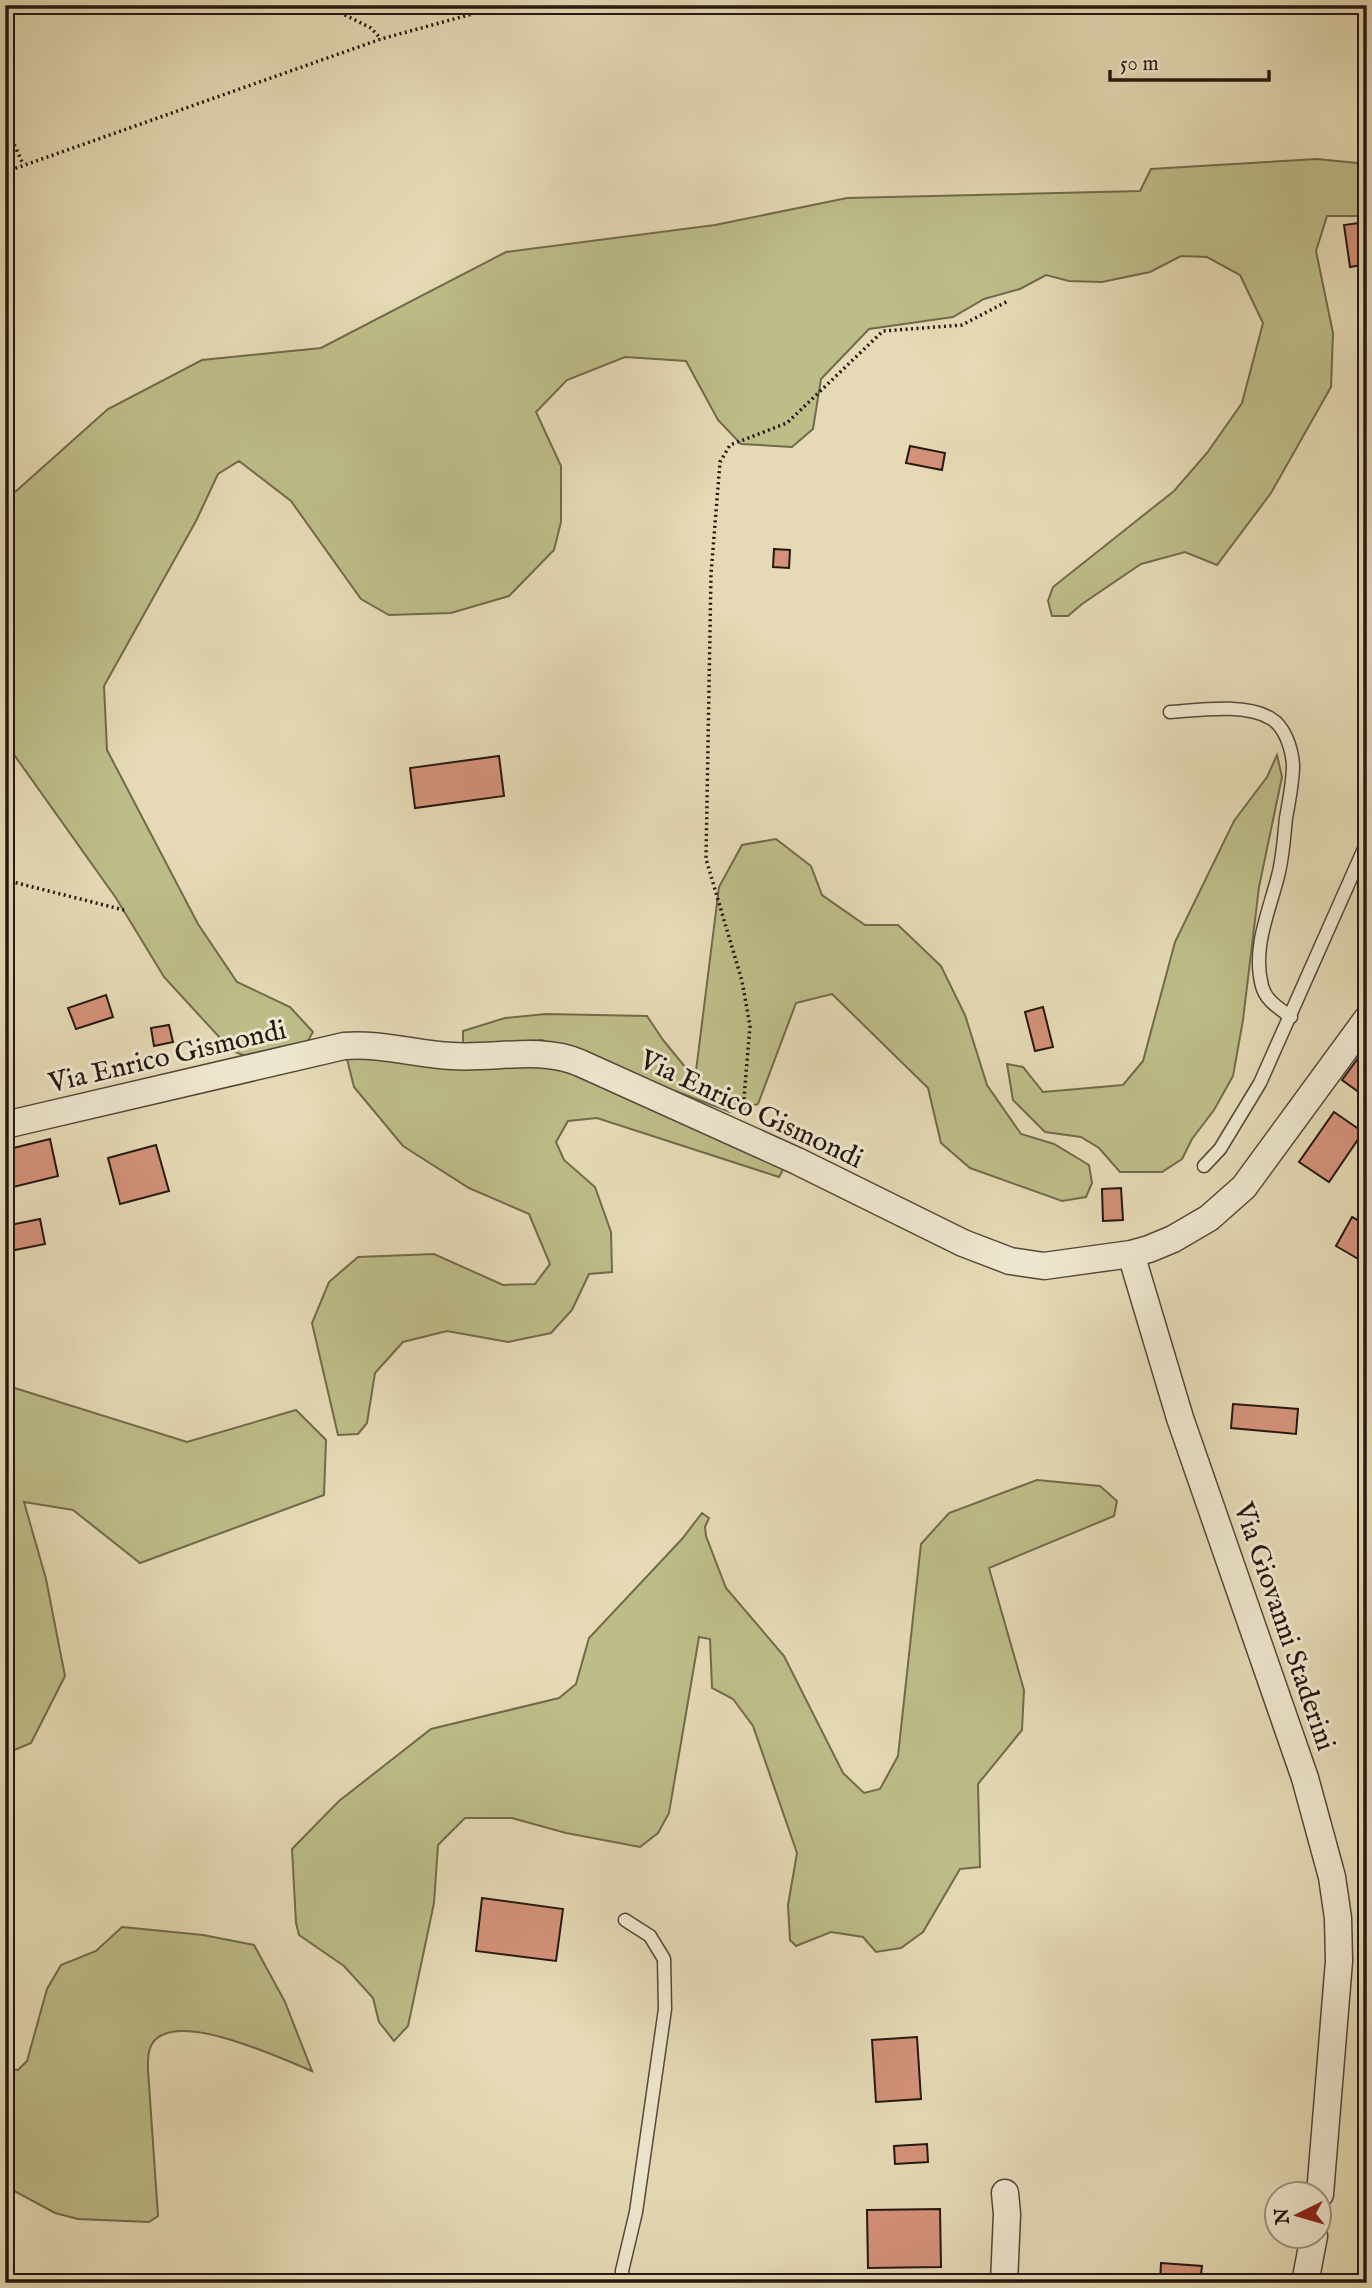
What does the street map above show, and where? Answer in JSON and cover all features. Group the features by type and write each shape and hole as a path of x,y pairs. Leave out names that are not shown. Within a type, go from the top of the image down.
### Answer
{"street":[{"name":"Via Enrico Gismondi","path":"5,1125 328,1049 365,1045 479,1057 539,1053 560,1056 742,1136 962,1243 1010,1261 1044,1266 1130,1254 1161,1244 1209,1218 1244,1187 1367,1019"},
{"name":"Via Giovanni Staderini","path":"1130,1254 1180,1418 1305,1777 1332,1877 1338,1919 1339,1961 1321,2180"},
{"path":"1004,2283 1007,2214 1005,2193"},
{"path":"1305,2283 1311,2250"}],"lane":[{"path":"1170,712 1233,708 1270,717 1288,741 1293,764 1289,803 1279,875 1264,922 1259,960 1262,987 1269,1000 1291,1017"},
{"path":"1204,1166 1220,1149 1260,1083 1367,842"},
{"path":"623,2283 622,2271 636,2211 665,2009 664,1959 650,1937 625,1920"}],"path":[{"path":"326,5 371,28 382,39"},
{"path":"5,172 382,39 505,5"},
{"path":"5,119 23,164"},
{"path":"742,1136 750,1026 742,981 706,859 711,574 720,463 730,445 787,423 883,331 962,324 1008,301"},
{"path":"5,880 124,910"}],"green space":[{"path":"1317,159 1367,164 1367,216 1327,216 1316,251 1333,333 1331,387 1271,493 1217,565 1185,552 1141,564 1068,616 1052,616 1048,601 1053,587 1174,491 1207,453 1242,403 1263,323 1240,275 1207,257 1181,256 1150,272 1102,282 1069,281 1046,275 1020,289 984,299 953,317 869,329 821,379 813,429 792,447 741,444 718,420 686,361 625,357 567,380 536,412 561,466 561,522 554,550 509,596 451,613 389,615 361,599 291,501 239,461 218,474 196,521 104,686 107,750 198,924 237,982 290,1007 313,1032 304,1048 254,1059 232,1051 164,977 116,898 5,742 5,501 108,409 202,360 321,348 506,252 715,225 847,198 1140,191 1151,169"},
{"path":"1277,755 1282,777 1259,887 1243,1020 1233,1076 1182,1159 1162,1172 1120,1172 1099,1148 1081,1137 1045,1132 1013,1100 1007,1064 1023,1067 1043,1092 1123,1085 1143,1061 1175,942 1234,821 1267,777"},
{"path":"776,839 811,866 822,895 865,925 898,925 941,966 965,1015 987,1085 1021,1134 1054,1144 1089,1165 1092,1183 1086,1197 1062,1201 970,1168 941,1143 928,1088 832,994 796,1003 758,1104 730,1112 542,1040 463,1045 463,1031 505,1018 546,1014 647,1016 695,1079 719,887 742,845"},
{"path":"379,1058 572,1068 785,1166 779,1177 597,1118 568,1121 556,1142 564,1160 595,1187 611,1232 612,1272 589,1274 572,1310 551,1333 508,1342 447,1331 403,1342 375,1373 367,1423 358,1434 338,1435 312,1323 329,1282 358,1257 434,1254 503,1285 535,1284 550,1264 529,1214 469,1188 403,1146 354,1087 347,1059"},
{"path":"5,1385 187,1442 296,1410 326,1440 324,1495 140,1563 73,1510 24,1502 46,1579 65,1676 31,1743 5,1754"},
{"path":"1037,1480 1100,1486 1117,1501 1114,1516 989,1568 1024,1690 1022,1730 978,1784 980,1867 960,1869 923,1932 901,1948 876,1952 863,1937 831,1932 796,1946 790,1940 788,1905 797,1853 753,1726 733,1699 712,1688 710,1639 699,1637 669,1813 658,1833 640,1847 566,1833 512,1818 465,1818 438,1845 434,1903 408,2026 394,2041 379,2022 373,1998 344,1966 299,1935 292,1849 339,1801 431,1729 559,1698 576,1684 589,1638 682,1539 702,1513 709,1518 705,1527 706,1536 726,1588 784,1656 843,1773 864,1793 880,1789 898,1756 921,1544 949,1513"},
{"path":"122,1927 203,1935 254,1945 285,2002 312,2071 256,2048 210,2034 170,2032 156,2039 150,2050 148,2070 158,2216 149,2222 78,2219 55,2213 5,2186 5,2068 18,2070 27,2061 47,1989 61,1965 96,1951"}],"building":[{"path":"1367,222 1367,264 1350,267 1344,225"},
{"path":"910,446 945,453 942,470 906,463"},
{"path":"774,549 790,550 789,568 773,567"},
{"path":"499,756 504,796 415,808 410,768"},
{"path":"106,995 113,1017 76,1029 68,1008"},
{"path":"1043,1007 1053,1047 1035,1051 1025,1012"},
{"path":"169,1025 173,1042 154,1046 151,1028"},
{"path":"1367,1046 1367,1098 1342,1080"},
{"path":"1334,1112 1363,1132 1329,1182 1299,1162"},
{"path":"50,1139 58,1176 5,1189 5,1150"},
{"path":"156,1145 169,1191 120,1204 108,1158"},
{"path":"1121,1188 1123,1220 1103,1221 1102,1189"},
{"path":"1352,1217 1367,1225 1367,1264 1336,1246"},
{"path":"40,1219 45,1244 5,1252 5,1226"},
{"path":"1233,1404 1298,1409 1296,1434 1231,1428"},
{"path":"482,1898 563,1909 556,1961 476,1951"},
{"path":"917,2037 921,2099 876,2102 872,2040"},
{"path":"927,2144 928,2162 895,2164 894,2146"},
{"path":"940,2209 941,2267 868,2268 867,2210"},
{"path":"1161,2263 1202,2266 1200,2283 1160,2283"}]}
